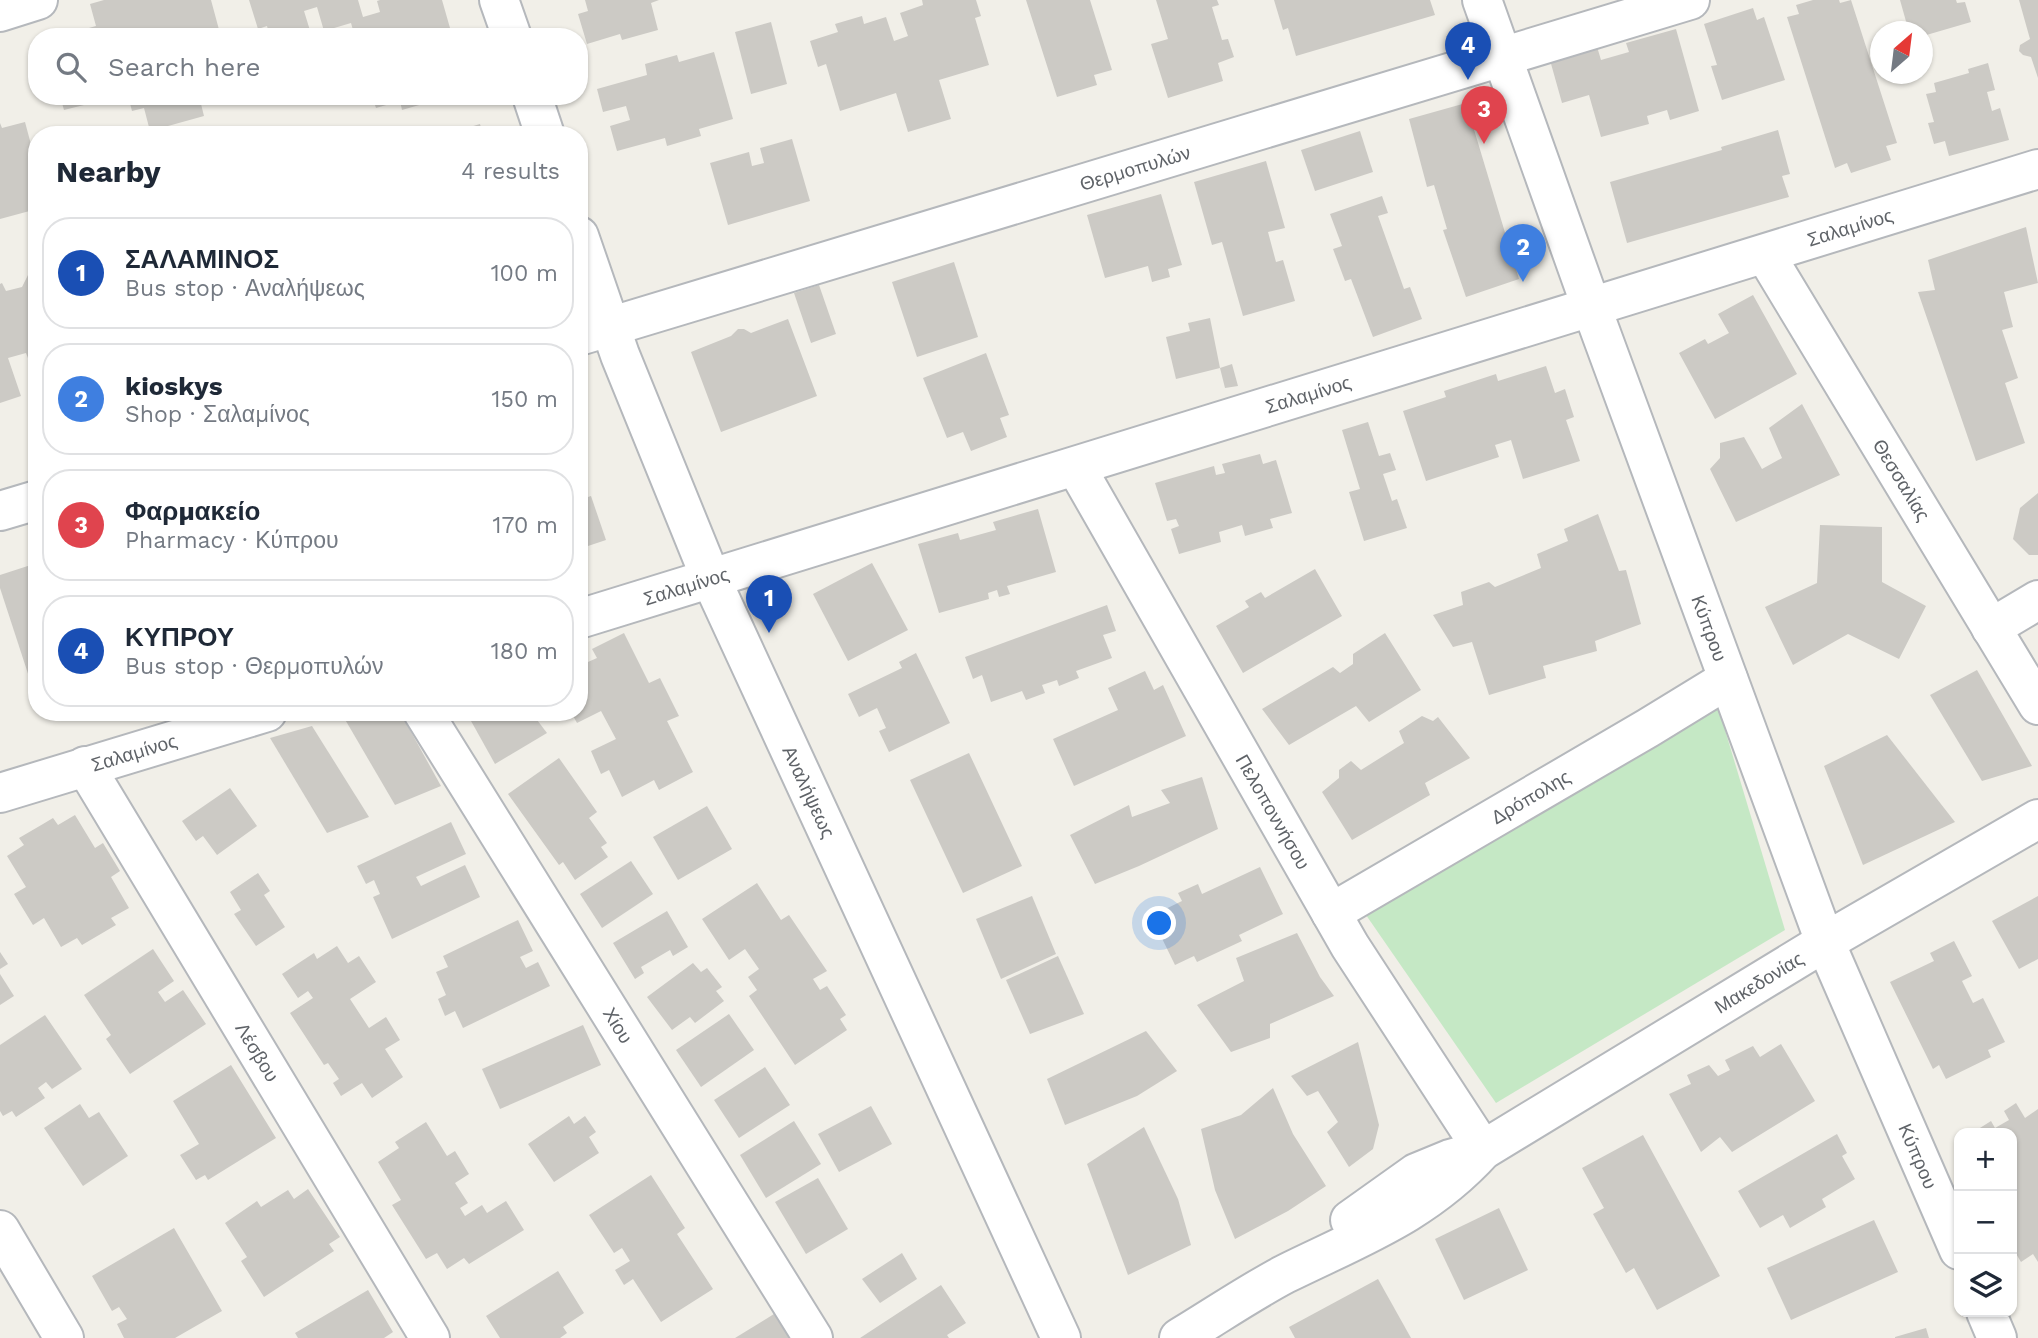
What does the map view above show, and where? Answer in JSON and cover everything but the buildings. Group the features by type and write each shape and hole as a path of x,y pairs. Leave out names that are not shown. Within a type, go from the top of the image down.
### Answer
{"street":[{"path":"0,12 38,0"},
{"path":"499,0 509,28"},
{"name":"Κύπρου","path":"1482,0 1500,57 1825,942 1954,1239"},
{"name":"Θερμοπυλών","path":"595,332 1690,0"},
{"path":"535,105 542,126"},
{"name":"Σαλαμίνος","path":"588,616 2038,169"},
{"name":"Θεσσαλίας","path":"1765,254 2038,705"},
{"name":"Αναλήψεως","path":"588,290 595,332 1061,1338"},
{"name":"Πελοποννήσου","path":"1076,467 1357,957 1483,1150"},
{"path":"0,511 28,503"},
{"path":"1991,628 2038,600"},
{"name":"Δρόπολης","path":"1331,913 1648,728 1728,678"},
{"name":"Σαλαμίνος","path":"0,793 237,721"},
{"name":"Χίου","path":"429,721 813,1338"},
{"name":"Λέσβου","path":"85,766 430,1338"},
{"name":"Μακεδονίας","path":"1179,1338 1283,1275 1347,1222 1416,1173 1450,1159 1483,1150 1825,942 2038,820"},
{"path":"0,1230 11,1273 64,1338"},
{"path":"1988,1317 1997,1338"}],"green space":[{"path":"1716,700 1785,930 1496,1103 1366,915"}],"place":[{"name":"ΚΥΠΡΟΥ","path":"1468,80"},
{"name":"Φαρμακείο","path":"1484,144"},
{"name":"kioskys","path":"1523,282"},
{"name":"ΣΑΛΑΜΙΝΟΣ","path":"769,633"}]}
